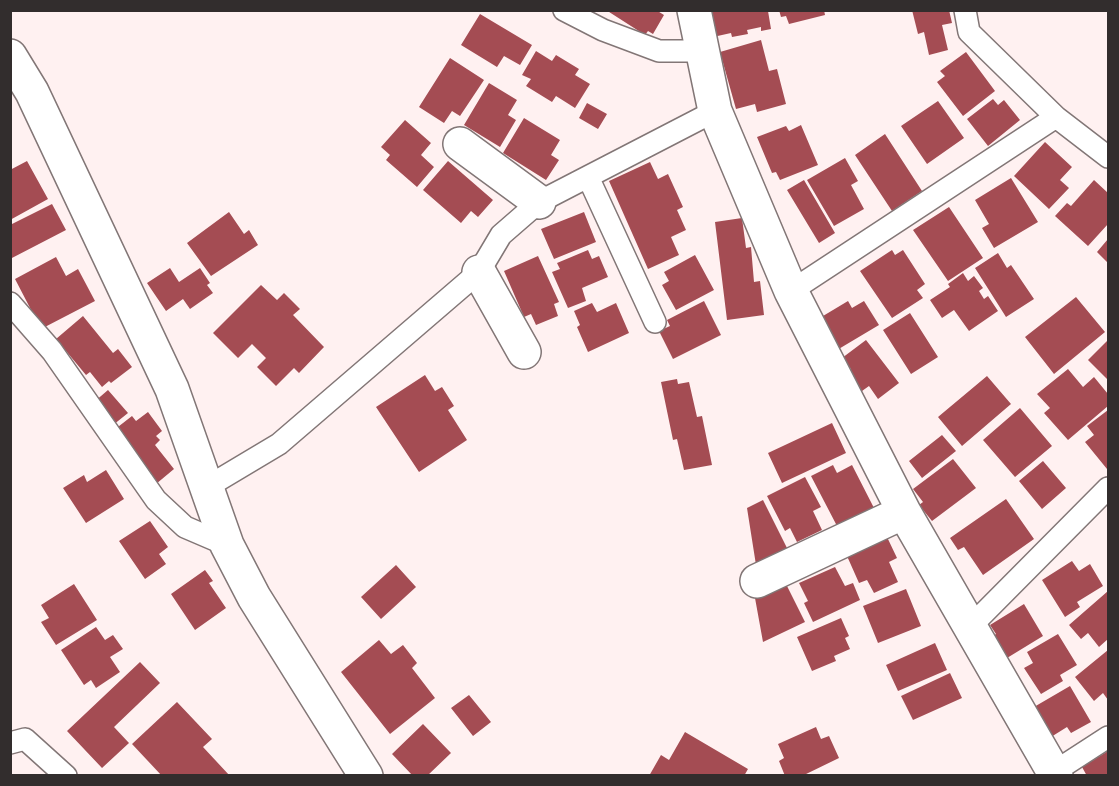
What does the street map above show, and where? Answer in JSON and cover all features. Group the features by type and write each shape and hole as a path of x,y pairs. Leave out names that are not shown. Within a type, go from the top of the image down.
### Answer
{"street":[{"path":"694,10 715,111 791,291 904,512 1055,774"},
{"path":"10,56 42,112 172,389 227,545 254,597 366,776"},
{"path":"460,144 539,202"},
{"path":"479,272 524,352"},
{"path":"757,581 904,512"}],"lane":[{"path":"564,10 603,30 659,51 702,51"},
{"path":"965,10 969,32 1056,117 1108,156"},
{"path":"207,487 279,444 479,272 501,235 539,202 715,111"},
{"path":"791,291 1056,117"},
{"path":"588,177 655,322"},
{"path":"10,303 52,351 156,500 185,527 227,545"},
{"path":"970,627 1108,489"},
{"path":"1055,774 1108,737"},
{"path":"10,742 25,739 66,776"}],"building":[{"path":"606,10 656,10 664,15 653,34 648,31 645,35"},
{"path":"707,10 768,11 771,29 761,31 761,27 747,30 748,34 732,37 731,33 713,37"},
{"path":"779,10 824,10 825,15 789,24 786,16 781,17"},
{"path":"912,10 949,10 952,23 942,25 948,50 929,55 924,32 918,34"},
{"path":"480,14 532,45 520,65 504,56 497,67 461,45"},
{"path":"761,40 769,71 777,69 786,104 757,112 755,104 736,109 720,52"},
{"path":"536,51 552,61 556,55 579,69 575,75 590,84 575,108 556,96 552,102 526,86 531,79 522,75"},
{"path":"966,52 995,91 963,116 937,82 945,76 940,71"},
{"path":"450,58 484,80 460,116 452,111 444,123 419,107"},
{"path":"489,83 517,100 508,115 516,120 500,147 464,125"},
{"path":"993,99 998,105 1004,100 1020,120 988,146 967,119"},
{"path":"938,101 964,138 927,164 901,126"},
{"path":"587,103 607,114 598,129 579,118"},
{"path":"524,118 560,140 551,155 559,160 546,180 503,153"},
{"path":"405,120 431,143 421,155 434,167 417,187 386,160 390,155 381,147"},
{"path":"801,125 818,165 780,180 776,172 772,173 757,137 786,126 789,131"},
{"path":"885,134 922,191 892,211 855,155"},
{"path":"1045,142 1072,167 1060,180 1069,188 1049,209 1014,176"},
{"path":"845,158 858,181 851,185 864,209 834,226 807,180"},
{"path":"27,161 48,199 10,220 10,170"},
{"path":"448,161 493,200 478,217 471,211 461,223 423,190"},
{"path":"650,162 658,179 668,174 683,207 677,210 686,230 671,237 679,255 648,269 609,181"},
{"path":"1011,178 1038,222 994,248 982,228 989,224 975,200"},
{"path":"804,180 835,233 819,243 787,190"},
{"path":"1094,180 1108,193 1108,224 1088,246 1055,216 1067,203 1071,206"},
{"path":"52,204 66,230 10,259 10,225"},
{"path":"949,207 983,258 948,281 913,230"},
{"path":"229,212 244,234 249,230 258,245 211,276 187,243"},
{"path":"584,212 596,242 554,259 541,229"},
{"path":"742,218 746,248 751,247 754,282 760,281 764,315 727,320 715,222"},
{"path":"1108,239 1108,263 1097,252"},
{"path":"588,250 592,259 599,256 608,277 582,288 586,301 568,308 552,272 560,269 557,263"},
{"path":"892,250 895,255 903,250 925,284 917,290 923,298 892,318 860,271"},
{"path":"998,253 1007,268 1011,265 1034,299 1006,317 975,268"},
{"path":"695,255 714,290 676,310 662,285 669,281 664,272"},
{"path":"538,256 559,302 554,304 558,316 536,325 531,314 524,317 504,271"},
{"path":"56,257 66,276 78,269 95,301 41,329 15,279"},
{"path":"170,268 179,282 200,268 210,283 207,285 213,293 190,309 183,299 166,311 147,283"},
{"path":"963,273 968,281 974,276 983,288 979,291 984,299 988,296 998,311 969,331 954,310 942,318 930,300 950,287 948,284"},
{"path":"261,285 277,300 284,293 300,309 293,315 324,347 299,373 294,368 276,386 257,367 266,358 252,344 238,358 213,333"},
{"path":"1076,297 1105,332 1054,374 1025,337"},
{"path":"704,301 721,335 673,359 659,331 670,326 667,320"},
{"path":"848,301 852,308 864,301 879,325 837,350 818,319"},
{"path":"592,303 597,312 616,303 629,333 588,352 577,327 580,325 574,311"},
{"path":"910,313 938,357 911,374 883,330"},
{"path":"83,316 113,353 118,349 132,367 102,387 90,372 86,375 56,339"},
{"path":"866,340 899,383 878,399 869,386 862,391 847,372 851,369 842,358"},
{"path":"1108,340 1108,380 1088,360"},
{"path":"1068,369 1083,387 1094,377 1108,394 1108,406 1068,440 1044,413 1050,408 1037,394"},
{"path":"425,375 435,391 442,387 454,406 448,410 467,440 419,472 376,407"},
{"path":"987,376 1011,404 962,446 938,417"},
{"path":"677,379 678,384 689,382 697,417 702,416 712,465 684,470 677,439 673,440 661,382"},
{"path":"108,390 128,413 113,425 94,402"},
{"path":"1020,408 1052,446 1015,477 983,440"},
{"path":"1108,410 1107,469 1085,442 1094,435 1087,426"},
{"path":"148,412 162,431 156,436 160,440 155,445 174,469 156,484 114,430 132,416 136,421"},
{"path":"832,423 846,453 782,483 768,453"},
{"path":"942,435 956,451 922,478 909,461"},
{"path":"953,459 976,488 932,521 919,505 923,502 913,489"},
{"path":"1043,461 1066,488 1042,509 1019,481"},
{"path":"833,465 837,473 852,465 874,508 837,526 811,476"},
{"path":"106,470 124,499 86,523 63,488 84,475 87,482"},
{"path":"805,477 821,507 813,511 822,530 797,542 790,528 785,531 767,496"},
{"path":"1006,499 1034,539 983,575 964,547 958,550 950,538"},
{"path":"763,500 788,550 756,565 747,508"},
{"path":"150,521 168,547 159,554 166,564 145,579 119,541"},
{"path":"887,537 897,558 889,562 898,582 874,593 867,580 859,583 847,556"},
{"path":"1072,561 1079,571 1090,564 1103,586 1077,602 1080,607 1065,617 1042,580"},
{"path":"396,565 416,587 381,619 361,597"},
{"path":"835,567 845,586 853,583 860,600 813,622 804,603 808,601 799,583"},
{"path":"205,570 213,581 209,583 226,608 195,630 171,594"},
{"path":"785,582 805,622 763,642 755,598"},
{"path":"74,584 97,620 56,645 41,622 49,618 41,605"},
{"path":"906,589 921,626 878,643 863,606"},
{"path":"1108,591 1108,639 1099,647 1088,633 1081,639 1069,625"},
{"path":"1024,604 1043,636 1007,658 993,636 996,634 990,625"},
{"path":"841,618 849,636 845,638 850,649 834,656 836,661 812,671 797,637"},
{"path":"96,627 105,640 113,635 123,649 110,657 120,672 96,688 91,680 84,685 61,650"},
{"path":"1058,634 1077,665 1060,675 1063,681 1041,694 1024,668 1033,663 1027,652"},
{"path":"379,640 391,654 403,645 417,663 412,668 435,698 390,734 341,672"},
{"path":"935,643 947,670 898,691 886,665"},
{"path":"1108,650 1108,700 1103,693 1094,701 1075,677"},
{"path":"140,662 160,683 114,727 129,743 102,768 67,731"},
{"path":"950,673 962,698 913,720 901,696"},
{"path":"1070,686 1091,722 1071,733 1067,727 1051,737 1034,707"},
{"path":"469,695 491,722 473,736 451,708"},
{"path":"177,702 212,739 203,747 230,776 162,776 132,744"},
{"path":"423,724 451,753 427,776 413,776 392,754"},
{"path":"816,727 821,739 829,736 839,758 802,776 785,776 779,761 784,758 778,744"},
{"path":"685,732 748,769 744,776 649,776 661,755 669,760"},
{"path":"1108,751 1108,776 1087,776 1082,767"}]}
